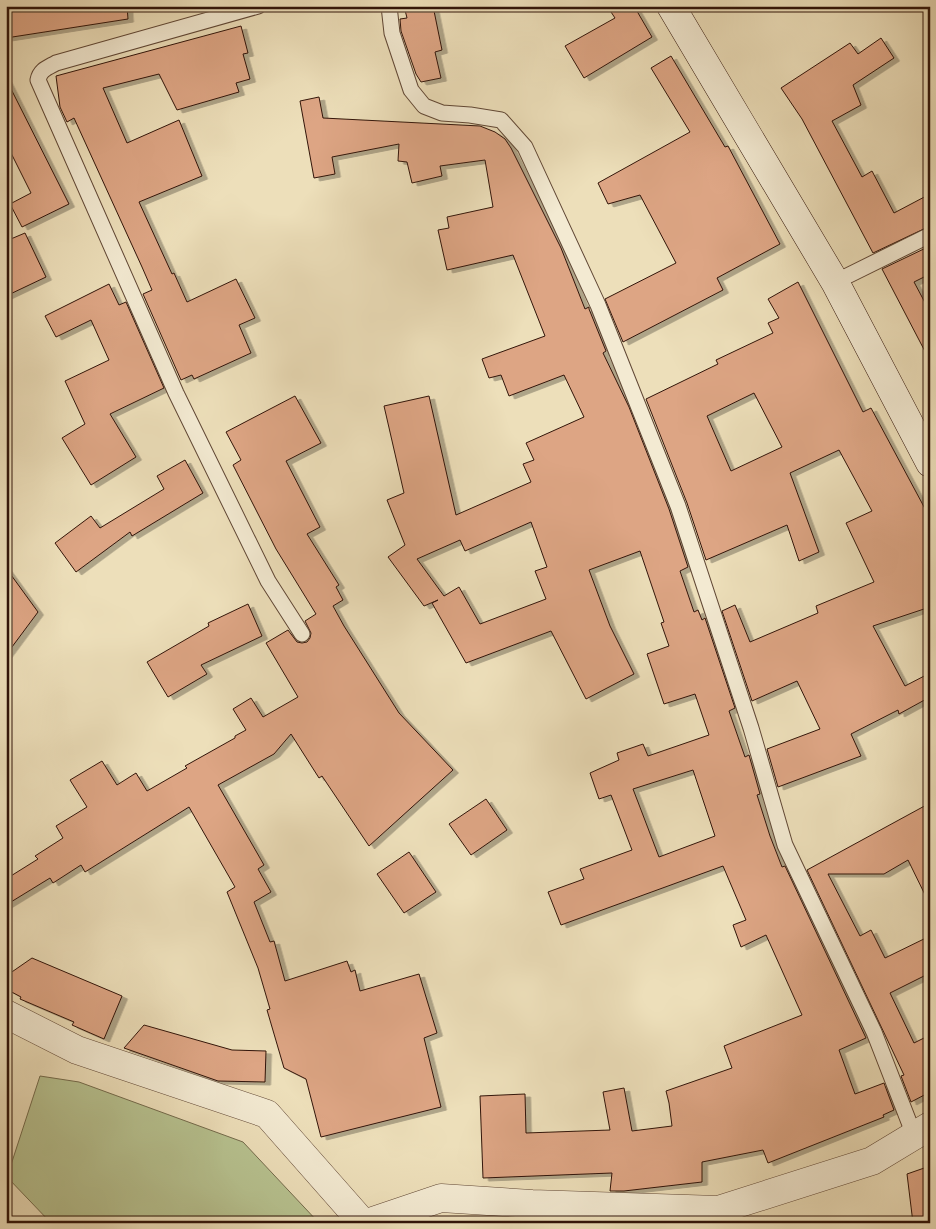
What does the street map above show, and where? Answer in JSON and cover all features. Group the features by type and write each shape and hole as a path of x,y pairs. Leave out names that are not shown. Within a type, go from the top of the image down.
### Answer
{"street":[{"path":"671,6 834,282 930,463"},
{"path":"6,1014 77,1050 267,1114 363,1223"},
{"path":"367,1223 441,1198 532,1204 718,1210 872,1161 922,1130"}],"lane":[{"path":"258,6 56,63 45,69 40,74 38,80 176,393 268,581 302,634"},
{"path":"389,6 392,33 411,90 424,106 442,113 501,120 525,147 598,305 678,506 751,728 785,845 922,1130"},
{"path":"834,282 930,235"}],"green space":[{"path":"40,1076 79,1082 243,1142 319,1223 51,1223 7,1177"}],"building":[{"path":"6,6 127,6 128,19 6,38"},
{"path":"404,6 433,6 442,50 435,52 441,78 421,82 416,74 401,31 400,19 407,18"},
{"path":"607,6 634,6 652,37 584,78 565,46 615,18"},
{"path":"241,26 248,53 243,54 250,79 236,83 239,92 177,110 159,74 103,88 127,143 179,120 202,176 139,202 187,302 236,279 255,318 239,325 251,353 194,379 192,375 181,380 143,294 152,290 142,267 74,118 67,122 60,107 56,76"},
{"path":"881,38 894,58 853,85 861,105 832,121 862,177 872,171 894,213 930,194 930,226 873,253 802,119 781,88 850,43 858,54"},
{"path":"671,56 725,147 728,146 780,244 717,278 723,290 623,342 605,299 676,263 640,195 608,204 598,183 690,132 651,68"},
{"path":"6,79 69,204 22,227 10,204 31,193 6,143"},
{"path":"319,97 323,118 480,126 495,132 505,139 511,148 561,248 585,309 589,307 606,351 603,353 629,407 669,509 688,567 680,571 694,612 698,610 702,620 705,618 735,708 729,711 745,757 749,755 760,794 757,795 782,867 785,866 866,1038 839,1050 855,1094 884,1083 894,1110 883,1115 884,1117 768,1163 763,1150 702,1162 702,1182 610,1191 612,1173 483,1178 480,1096 525,1094 526,1133 610,1130 603,1092 624,1088 632,1131 672,1126 666,1091 732,1068 724,1046 802,1015 766,935 741,947 733,925 746,920 723,866 561,925 548,892 584,879 580,869 632,850 611,795 599,799 590,773 619,760 617,753 643,744 648,756 709,735 695,694 664,704 647,654 669,646 661,623 664,622 640,551 589,570 610,626 634,674 586,699 551,631 466,663 432,603 438,600 424,606 388,557 405,545 387,500 404,493 384,406 429,396 456,515 531,482 523,464 534,460 526,443 584,417 564,375 509,396 501,375 489,378 482,359 545,336 513,255 447,270 438,230 449,228 447,217 493,207 485,160 440,166 442,176 412,183 407,162 398,161 399,144 332,157 335,174 314,178 300,101","holes":["531,522 547,567 535,571 546,599 480,624 459,587 444,596 417,559 460,540 465,551","693,770 715,836 659,857 633,789"]},
{"path":"25,233 46,277 6,296 6,241"},
{"path":"930,246 930,274 914,282 930,312 930,361 882,269"},
{"path":"798,282 863,412 871,408 930,518 930,607 873,626 905,686 930,673 930,697 899,714 898,710 851,734 861,756 778,787 767,749 820,729 797,681 752,701 722,611 735,605 750,642 818,613 816,606 874,582 846,523 872,511 839,450 790,473 819,552 799,561 787,525 706,560 687,503 646,399 718,364 716,360 773,333 768,323 779,318 768,299","holes":["754,393 782,447 731,471 707,416"]},
{"path":"109,284 119,305 126,302 164,388 110,414 136,457 91,485 62,438 85,424 65,381 109,360 91,320 56,337 45,316"},
{"path":"295,396 321,443 286,461 320,527 307,534 339,585 336,587 343,600 333,606 399,713 453,770 369,846 322,776 319,778 291,734 274,754 218,785 264,865 258,869 271,892 254,902 270,942 274,941 285,981 347,961 351,972 355,970 360,991 419,974 437,1033 424,1038 441,1107 321,1137 306,1079 284,1068 267,1010 270,1009 258,968 227,892 235,887 189,807 85,872 81,865 53,883 50,878 6,905 6,879 38,859 35,856 63,838 56,826 87,807 70,780 102,761 117,785 136,773 147,791 246,730 233,709 251,698 263,717 298,697 266,643 288,630 297,642 307,642 311,633 305,621 316,614 276,549 233,465 241,460 226,432"},
{"path":"185,460 203,493 132,536 130,532 76,572 55,543 91,516 100,528 164,489 157,476"},
{"path":"6,568 38,612 6,655"},
{"path":"248,604 262,636 201,665 207,674 168,697 147,662 209,626 208,623"},
{"path":"486,799 507,830 471,855 449,824"},
{"path":"930,803 930,905 908,860 884,874 828,874 860,936 871,930 885,958 930,936 930,973 890,993 914,1043 930,1035 930,1092 911,1102 901,1076 904,1075 807,870"},
{"path":"409,852 436,892 404,913 377,874"},
{"path":"32,958 122,996 104,1039 72,1025 74,1022 20,999 21,997 6,989 6,976"},
{"path":"144,1025 232,1050 266,1051 265,1082 218,1081 124,1048"},
{"path":"930,1166 930,1223 913,1223 907,1174"}]}
